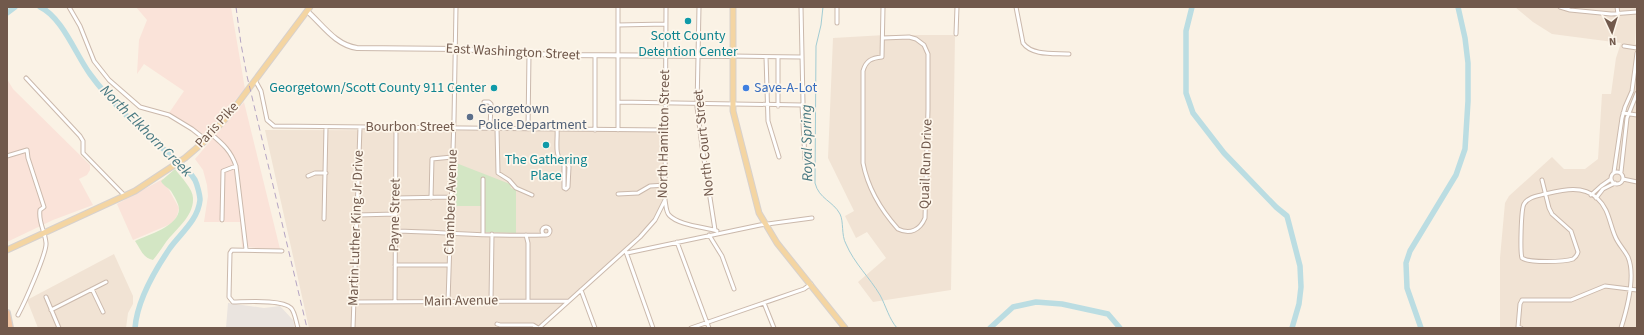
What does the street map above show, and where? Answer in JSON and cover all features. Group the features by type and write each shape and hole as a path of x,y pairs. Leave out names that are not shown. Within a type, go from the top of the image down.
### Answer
{"highway":[{"path":"7,313 10,328"}],"main road":[{"path":"733,7 733,105 736,125 756,202 765,224 777,243 811,284 843,327"},
{"name":"Paris Pike","path":"7,250 125,196 153,181 185,158 206,140 229,115 308,9"}],"street":[{"path":"69,7 80,26 94,61 109,80 140,107 169,115 192,129 206,140"},
{"name":"Chambers Avenue","path":"448,302 456,7"},
{"path":"618,7 618,130"},
{"name":"North Hamilton Street","path":"539,328 626,252 660,212 665,200 666,7"},
{"name":"North Court Street","path":"699,7 697,104 715,230"},
{"path":"800,7 802,105 805,159"},
{"path":"837,7 837,23"},
{"path":"883,7 883,38"},
{"path":"956,34 957,7"},
{"path":"1016,7 1026,46 1036,51 1069,54"},
{"path":"1560,7 1612,14 1637,12"},
{"path":"1617,7 1618,14"},
{"name":"East Washington Street","path":"308,9 337,40 352,47 455,49 529,54 595,56 733,56"},
{"path":"618,25 666,24"},
{"name":"Quail Run Drive","path":"883,38 916,39 924,45 928,54 925,218 920,227 910,232 898,229 877,201 866,178 863,163 863,71 868,61 874,58 882,57 883,38"},
{"path":"1624,46 1637,48"},
{"path":"1591,195 1611,179 1614,172 1623,113 1635,81 1637,53"},
{"path":"528,129 529,54"},
{"path":"595,56 595,130"},
{"path":"733,56 801,57"},
{"path":"766,57 768,121 779,157"},
{"path":"778,57 778,106"},
{"path":"26,78 80,136 83,141 83,153 125,196"},
{"name":"Bourbon Street","path":"255,80 260,86 267,120 274,126 666,130"},
{"path":"1623,179 1621,172 1629,114 1637,93"},
{"path":"484,102 489,102 491,104 490,128"},
{"path":"618,102 767,106 802,105"},
{"path":"1623,113 1637,115"},
{"path":"324,219 326,127"},
{"name":"Martin Luther King Jr Drive","path":"353,328 360,127"},
{"name":"Payne Street","path":"395,302 396,128"},
{"path":"498,128 498,173 509,180 516,188 532,195"},
{"path":"557,129 558,155 564,166 564,188 566,189 568,187 568,167 567,163 562,161"},
{"path":"211,134 228,149 236,166 246,250"},
{"path":"7,156 27,150 28,158 44,207 40,210 39,215 46,246 24,304 18,314"},
{"path":"431,198 432,159 452,157"},
{"path":"222,220 224,171 236,166"},
{"path":"1614,172 1621,172"},
{"path":"308,176 315,173 326,174"},
{"path":"483,179 483,234"},
{"path":"1611,179 1614,183"},
{"path":"1623,179 1637,182"},
{"path":"1596,198 1603,189 1614,183 1619,184 1623,179"},
{"path":"1542,180 1546,194 1552,214 1570,231 1578,255 1566,261 1528,260 1522,258 1523,205 1529,199 1546,194 1572,190 1584,191 1596,198 1606,209 1615,237 1628,258 1632,276 1621,328"},
{"path":"618,194 638,193 650,186 666,185"},
{"path":"396,198 451,197"},
{"path":"665,200 669,215"},
{"path":"660,212 686,224 721,232"},
{"path":"357,215 396,214"},
{"path":"653,328 626,252 721,232 765,224 812,218"},
{"path":"396,231 526,236 545,235"},
{"path":"491,301 492,234"},
{"path":"709,235 722,256 734,290"},
{"path":"526,236 528,243 528,301"},
{"path":"677,242 709,328"},
{"path":"282,251 233,250 231,252 228,291 230,300 233,302 282,304 292,308 298,328"},
{"path":"395,265 449,265"},
{"path":"52,310 106,282"},
{"path":"691,328 804,289 811,284"},
{"path":"1520,328 1518,327 1520,304 1522,300 1571,300 1605,286 1637,290"},
{"path":"92,289 103,312"},
{"path":"581,290 595,328"},
{"path":"46,298 59,328"},
{"name":"Main Avenue","path":"354,302 569,301"},
{"path":"764,302 774,328"},
{"path":"497,324 533,325 539,328"}],"shaded area":[{"path":"136,7 231,7 245,89 205,135 169,113 184,91 144,64 137,74 139,40 147,20"},
{"path":"1515,7 1637,7 1635,44 1637,45 1637,328 1500,328 1500,258 1505,203 1509,196 1552,157 1564,169 1585,169 1598,159 1602,94 1611,94 1616,58 1621,43 1552,34 1533,22"},
{"path":"885,35 955,35 951,290 873,302 858,282 886,258 867,232 856,238 845,216 854,211 828,158 833,38"},
{"path":"7,79 13,89 90,165 90,170 87,175 79,179 93,205 53,220 7,242"},
{"path":"244,102 280,249 242,247 240,222 204,222 208,196 207,185 203,170 195,159"},
{"path":"265,130 664,131 663,198 658,213 652,222 537,328 309,328"},
{"path":"163,179 179,208 177,216 172,223 133,240 117,204"},
{"path":"114,254 133,296 133,304 128,313 126,328 38,328 27,300"},
{"path":"228,303 264,308 280,306 293,320 295,328 226,328"}],"green space":[{"path":"456,163 510,184 511,188 516,190 516,233 481,232 481,206 455,206"},
{"path":"175,169 191,191 193,205 184,222 166,242 153,260 144,255 135,241 155,233 169,225 178,215 179,209 176,200 171,191 161,181"}],"waterway":[{"name":"North Elkhorn Creek","path":"7,13 15,7"},
{"name":"North Elkhorn Creek","path":"40,7 48,12 62,28 90,74 106,94 139,128 186,168 195,180 200,195 199,207 193,220 170,248 158,266 148,286 139,308 135,328"},
{"name":"Royal Spring","path":"823,7 821,25 816,46 815,183 820,193 840,214 844,240 849,251 880,295 897,328"},
{"name":"North Elkhorn Creek","path":"1192,7 1186,31 1186,93 1193,113 1224,153 1276,207 1287,216 1300,266 1301,287 1299,304 1292,328"},
{"name":"North Elkhorn Creek","path":"1421,328 1407,288 1406,263 1410,251 1456,175 1465,149 1468,101 1468,63 1465,38 1458,7"},
{"name":"North Elkhorn Creek","path":"990,328 1013,307 1036,302 1062,304 1108,314 1120,328"}],"railway":[{"path":"236,7 247,76 307,328"}],"place":[{"name":"Scott County Detention Center","path":"688,21"},
{"name":"Georgetown/Scott County 911 Center","path":"494,88"},
{"name":"Save-A-Lot","path":"746,88"},
{"name":"Georgetown Police Department","path":"470,117"},
{"name":"The Gathering Place","path":"546,145"}]}
